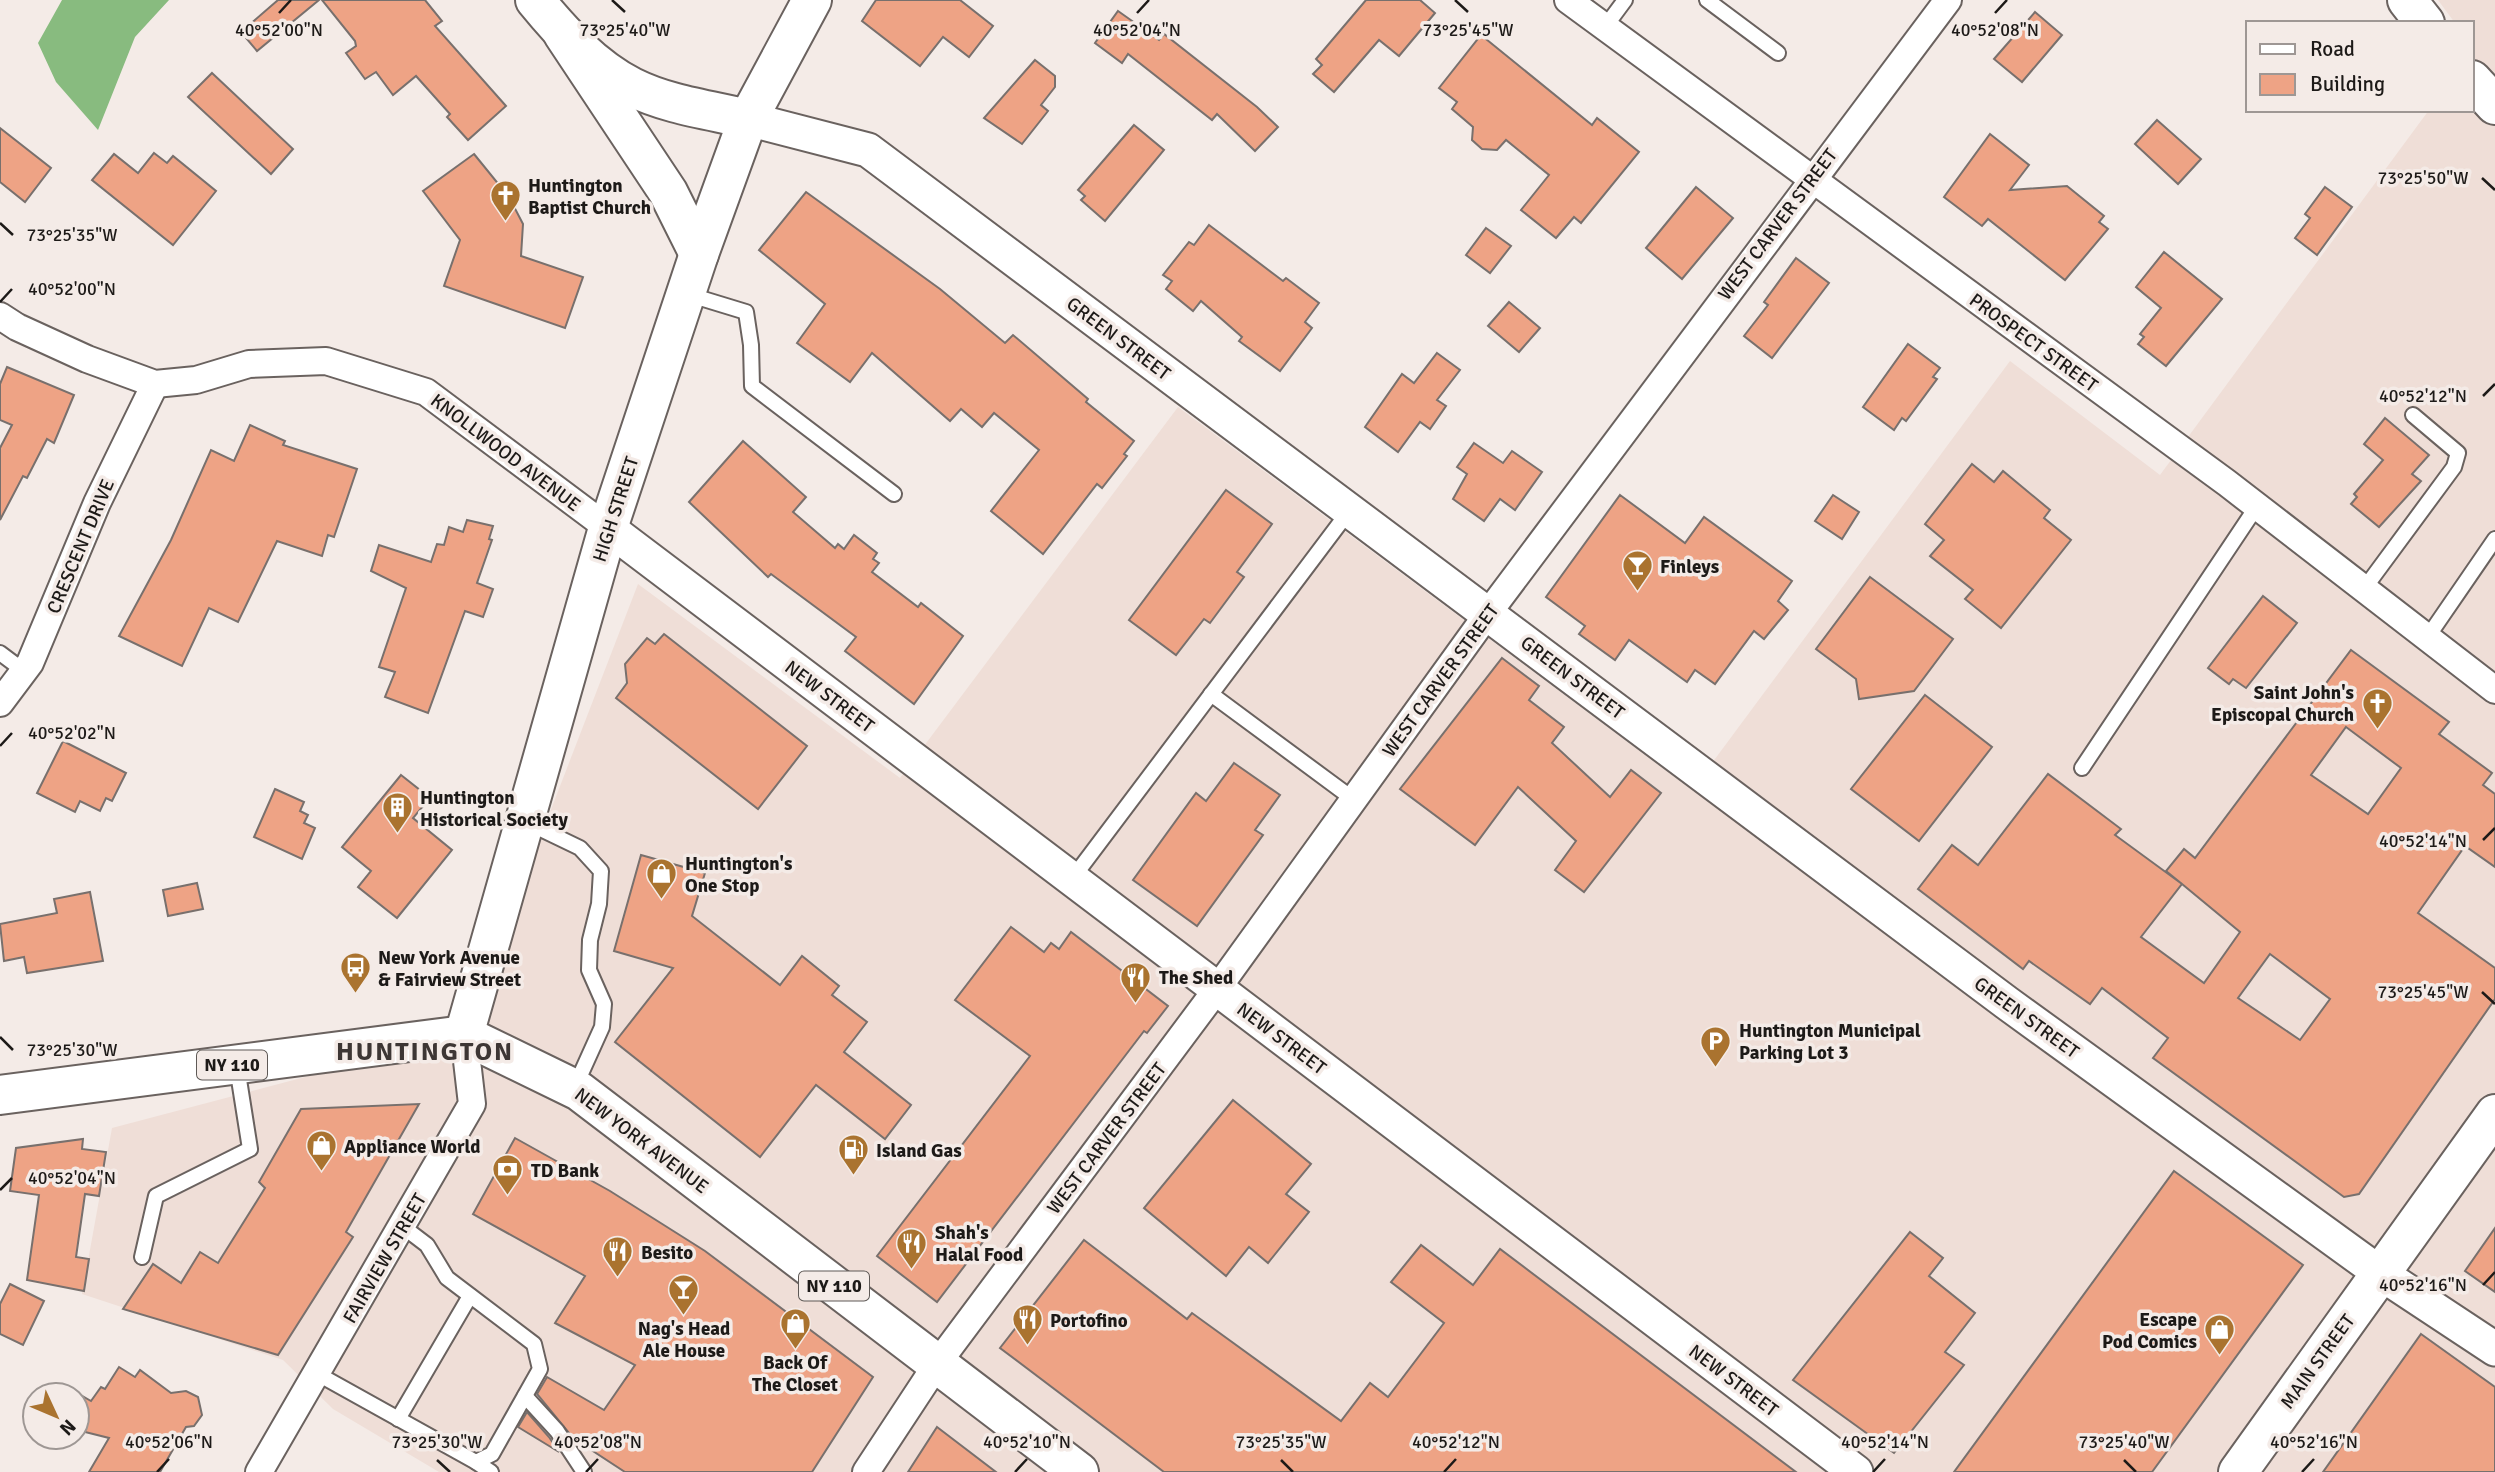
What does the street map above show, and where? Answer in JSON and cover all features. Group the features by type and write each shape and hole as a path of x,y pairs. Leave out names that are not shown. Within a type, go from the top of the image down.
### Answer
{"main road":[{"path":"535,0 563,34 668,192 699,254"},
{"name":"HIGH STREET","path":"464,1035 608,527 699,254 748,119 812,0"},
{"path":"2407,0 2423,21"},
{"path":"563,34 632,87 667,100 748,119"},
{"path":"2474,81 2495,105"},
{"name":"NY 110","path":"0,1095 464,1035"},
{"name":"NEW YORK AVENUE","path":"464,1035 574,1089 1079,1472"},
{"name":"MAIN STREET","path":"2238,1472 2495,1114"}],"street":[{"name":"PROSPECT STREET","path":"1568,0 2257,506 2495,690"},
{"name":"WEST CARVER STREET","path":"866,1472 937,1364 1217,989 1489,612 1810,179 1948,0"},
{"name":"GREEN STREET","path":"748,119 867,150 1489,612 2007,1003 2380,1273 2495,1349"},
{"name":"KNOLLWOOD AVENUE","path":"0,316 17,327 87,359 155,384 196,380 249,364 326,361 426,392 608,527"},
{"name":"CRESCENT DRIVE","path":"0,703 30,663 97,503 155,384"},
{"name":"NEW STREET","path":"608,527 1856,1472"},
{"name":"FAIRVIEW STREET","path":"259,1472 472,1104 464,1035"}],"lane":[{"path":"1605,27 1625,0"},
{"path":"1707,0 1777,52"},
{"path":"686,293 746,312 751,345 752,386 894,494"},
{"path":"2364,589 2454,467 2458,453 2413,415"},
{"path":"2082,768 2257,506"},
{"path":"1072,879 1350,510"},
{"path":"2427,638 2495,539"},
{"path":"0,653 24,671"},
{"path":"1211,694 1353,799"},
{"path":"524,822 580,848 601,871 599,904 590,940 589,970 604,1004 602,1027 574,1089"},
{"path":"142,1257 156,1196 250,1149 237,1064"},
{"path":"402,1226 428,1245 447,1278 534,1344 540,1369 492,1454 476,1462"},
{"path":"398,1419 470,1296"},
{"path":"316,1373 491,1472"},
{"path":"525,1396 557,1431 584,1472"}],"shaded area":[{"path":"2438,0 2495,0 2495,1472 439,1472 333,1409 283,1360 82,1294 112,1128 464,1035 638,584 900,778 1178,407 1692,790 2010,361 2160,475 2428,112 2474,112 2474,21 2454,21"}],"green space":[{"path":"62,0 169,0 135,37 98,130 56,82 38,43"}],"building":[{"path":"278,0 319,0 257,51 241,32"},
{"path":"322,0 425,0 442,21 435,26 506,106 468,140 447,117 450,114 416,76 393,95 376,72 365,79 346,53 356,46 355,41"},
{"path":"876,0 960,0 993,26 969,57 943,37 920,66 862,21"},
{"path":"1366,0 1420,0 1435,13 1399,56 1379,40 1334,92 1313,74 1322,65 1316,59"},
{"path":"1118,11 1159,40 1164,34 1257,107 1278,127 1255,151 1217,114 1212,120 1128,54 1122,63 1095,43"},
{"path":"2035,12 2062,35 2022,82 1994,59"},
{"path":"1481,35 1592,125 1597,118 1639,152 1581,223 1574,217 1556,238 1521,210 1549,175 1506,140 1497,150 1482,149 1472,140 1473,127 1452,109 1457,102 1439,88"},
{"path":"1035,60 1055,76 1055,87 1041,105 1048,111 1022,144 984,118"},
{"path":"212,73 293,149 271,174 188,97"},
{"path":"2157,120 2201,159 2178,184 2135,144"},
{"path":"1134,125 1164,150 1105,221 1081,200 1085,196 1078,190"},
{"path":"0,128 51,168 25,202 0,182"},
{"path":"1990,134 2029,165 2010,190 2067,186 2104,216 2099,222 2108,229 2065,280 1988,219 1982,226 1944,197"},
{"path":"154,153 167,163 173,156 216,191 173,245 92,180 114,154 138,173"},
{"path":"474,154 509,197 523,224 521,256 583,277 565,328 444,286 460,240 423,191"},
{"path":"1696,187 1733,218 1682,279 1646,248"},
{"path":"2325,187 2352,207 2317,255 2295,238 2310,218 2305,214"},
{"path":"806,192 940,289 1005,343 1013,335 1088,399 1086,402 1134,441 1124,454 1127,456 1102,488 1097,484 1043,554 991,511 1039,450 994,413 982,427 961,409 950,421 872,353 850,382 797,343 825,304 759,250"},
{"path":"1209,225 1283,281 1286,278 1319,303 1305,322 1312,328 1280,371 1239,341 1242,337 1201,301 1193,311 1166,289 1172,281 1163,275 1189,242 1194,245"},
{"path":"1486,228 1511,246 1490,273 1466,255"},
{"path":"2164,252 2222,299 2166,366 2138,344 2144,337 2140,334 2161,308 2136,287"},
{"path":"1796,258 1829,283 1772,358 1744,336 1768,305 1764,302"},
{"path":"1509,302 1540,328 1519,352 1488,326"},
{"path":"1908,344 1940,368 1933,377 1937,379 1906,421 1902,418 1894,430 1863,407"},
{"path":"1437,353 1460,370 1437,400 1446,406 1430,429 1420,422 1398,452 1365,427 1402,374 1414,383"},
{"path":"7,367 74,395 54,443 47,439 27,478 23,476 0,520 0,448 12,425 0,420 0,384"},
{"path":"2385,418 2429,455 2412,474 2421,481 2379,527 2351,504 2357,497 2354,494 2383,460 2364,444"},
{"path":"250,425 285,441 283,445 357,469 334,537 328,535 322,556 277,541 238,622 209,608 182,666 119,636 171,540 211,450 234,461"},
{"path":"743,441 806,497 793,512 835,548 838,544 844,549 854,535 877,553 873,559 879,563 872,572 918,607 921,603 963,636 914,704 845,651 856,637 771,574 768,577 689,502"},
{"path":"1474,443 1503,463 1512,451 1542,472 1515,510 1500,499 1484,521 1453,499 1467,474 1457,467"},
{"path":"1972,464 1994,482 2003,471 2050,510 2044,518 2071,540 2001,628 1965,599 1973,590 1930,556 1944,540 1925,524"},
{"path":"1226,490 1272,524 1237,572 1244,577 1210,623 1204,619 1176,655 1129,620"},
{"name":"Finleys","path":"1620,495 1685,543 1704,517 1792,581 1778,601 1788,610 1764,639 1754,631 1715,684 1695,670 1687,682 1629,640 1615,660 1579,634 1585,626 1546,597"},
{"path":"1833,495 1859,512 1842,539 1815,521"},
{"path":"467,520 493,526 489,539 492,540 477,583 493,589 483,617 465,611 428,713 385,697 395,672 379,667 406,588 371,571 379,545 431,562 437,544 444,545 449,527 463,532"},
{"path":"1870,577 1953,639 1914,691 1859,699 1856,679 1816,649"},
{"path":"2263,596 2297,623 2246,688 2233,679 2229,684 2208,668"},
{"path":"664,634 807,746 758,809 616,698 627,683 625,664 647,638 655,644"},
{"path":"2351,650 2449,722 2439,734 2492,773 2483,785 2495,794 2495,867 2465,846 2418,913 2495,968 2495,999 2359,1194 2344,1197 2153,1058 2168,1038 2102,988 2090,1004 2029,961 2023,969 1918,889 1952,845 1978,865 2048,774 2121,829 2115,835 2182,884 2166,871 2184,849 2195,858","holes":["2346,727 2401,768 2368,814 2311,775","2182,884 2240,932 2204,983 2141,937","2270,954 2330,999 2300,1040 2238,998"]},
{"path":"1502,658 1539,686 1529,700 1564,727 1552,743 1610,797 1631,770 1661,793 1584,892 1555,870 1576,841 1518,787 1475,845 1400,789"},
{"path":"1925,695 1992,747 1919,841 1851,789"},
{"path":"63,741 126,773 112,801 106,798 100,811 80,801 75,812 37,793"},
{"path":"1234,763 1280,795 1255,830 1263,835 1197,926 1133,880 1196,793 1206,801"},
{"name":"Huntington Historical Society","path":"401,775 430,798 413,818 452,850 397,918 358,887 371,871 342,847"},
{"path":"275,789 304,802 300,811 308,815 304,823 315,828 302,859 254,837"},
{"path":"641,855 705,873 692,916 780,985 802,956 839,986 832,995 867,1022 844,1052 911,1105 885,1139 816,1085 760,1157 615,1042 673,968 614,951"},
{"path":"197,883 203,909 168,916 163,890"},
{"path":"90,892 103,961 27,973 24,957 4,961 0,924 57,913 54,899"},
{"path":"1011,927 1044,952 1051,943 1059,949 1071,932 1168,1006 1147,1033 1144,1031 937,1302 877,1256 1030,1056 955,1000"},
{"path":"1233,1100 1311,1164 1286,1194 1309,1212 1268,1263 1249,1247 1226,1276 1144,1208"},
{"path":"419,1104 346,1232 353,1237 278,1355 123,1309 153,1264 181,1283 200,1252 218,1263 265,1188 259,1182 301,1109"},
{"path":"515,1138 610,1191 705,1251 873,1377 812,1472 625,1472 573,1438 537,1394 547,1377 604,1410 635,1365 555,1323 585,1276 473,1214"},
{"path":"83,1139 82,1149 106,1152 99,1196 85,1194 76,1257 89,1259 84,1291 27,1280 39,1195 10,1191 16,1148"},
{"path":"2174,1171 2303,1265 2152,1472 1954,1472"},
{"path":"2495,1228 2495,1292 2465,1271"},
{"path":"1910,1232 1943,1258 1929,1276 1975,1313 1945,1352 1964,1365 1894,1453 1793,1380"},
{"path":"1084,1240 1187,1319 1192,1313 1341,1421 1370,1383 1388,1397 1444,1323 1391,1282 1421,1245 1473,1285 1500,1249 1796,1472 1164,1472 1000,1348"},
{"path":"10,1284 44,1301 23,1345 0,1334 0,1304"},
{"path":"2421,1334 2495,1387 2495,1472 2323,1472"},
{"path":"119,1367 135,1377 140,1370 171,1393 186,1391 198,1397 202,1415 194,1426 186,1427 160,1472 89,1472 109,1438 91,1434 91,1401 101,1387 105,1389"},
{"path":"527,1412 549,1437 559,1452 518,1427"},
{"path":"937,1427 996,1472 908,1472"}],"place":[{"name":"Huntington Baptist Church","path":"505,223"},
{"name":"Finleys","path":"1637,593"},
{"name":"Saint John's Episcopal Church","path":"2377,730"},
{"name":"Huntington Historical Society","path":"397,835"},
{"name":"Huntington's One Stop","path":"662,901"},
{"name":"New York Avenue & Fairview Street","path":"355,995"},
{"name":"The Shed","path":"1136,1004"},
{"name":"Huntington Municipal Parking Lot 3","path":"1716,1068"},
{"name":"Appliance World","path":"321,1173"},
{"name":"Island Gas","path":"853,1177"},
{"name":"TD Bank","path":"508,1197"},
{"name":"Shah's Halal Food","path":"912,1270"},
{"name":"Besito","path":"618,1279"},
{"name":"Nag's Head Ale House","path":"684,1316"},
{"name":"Portofino","path":"1027,1347"},
{"name":"Back Of The Closet","path":"795,1350"},
{"name":"Escape Pod Comics","path":"2220,1357"}],"district":[{"name":"HUNTINGTON","path":"425,1051"}]}
